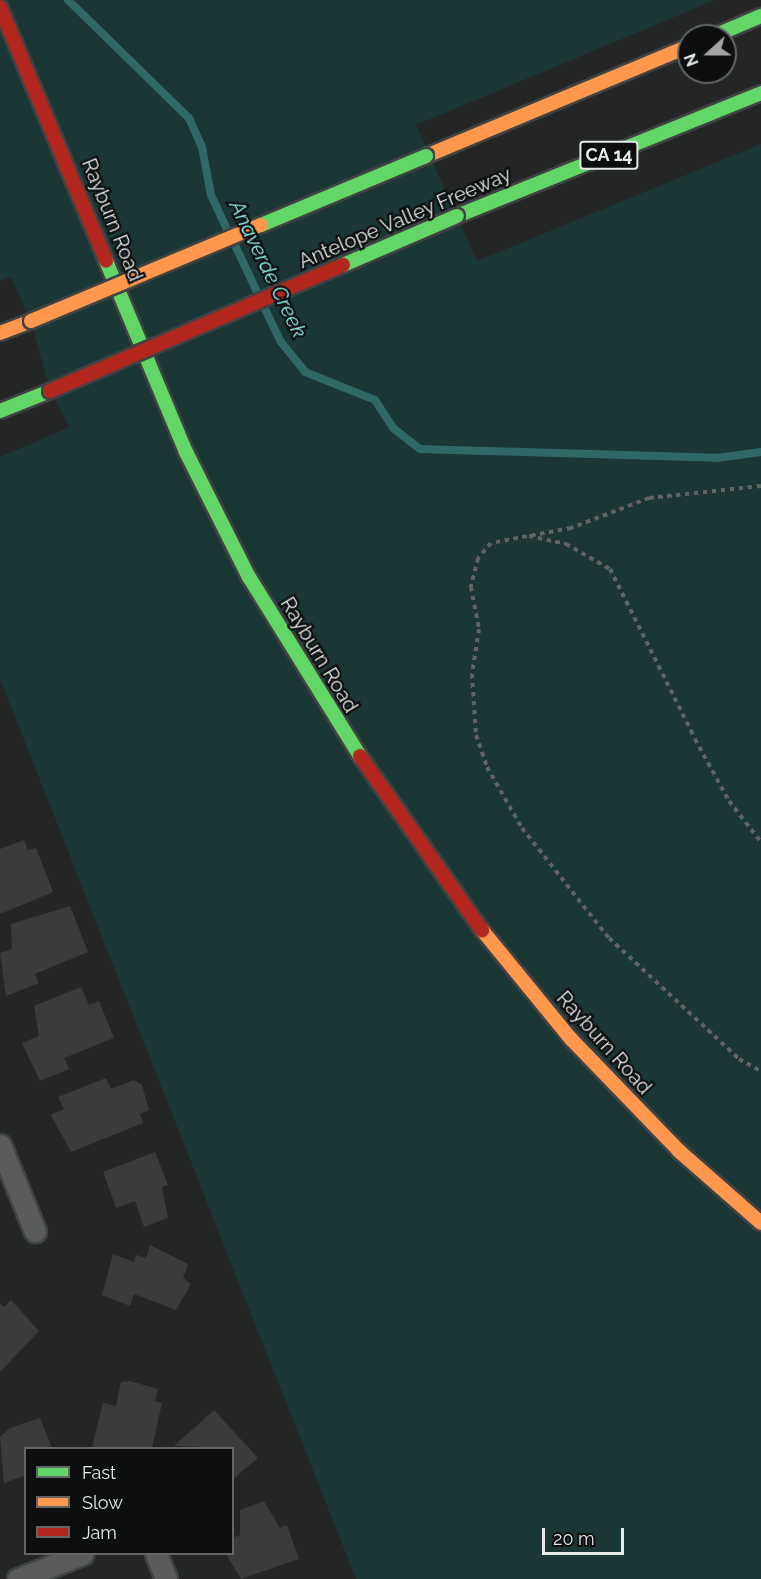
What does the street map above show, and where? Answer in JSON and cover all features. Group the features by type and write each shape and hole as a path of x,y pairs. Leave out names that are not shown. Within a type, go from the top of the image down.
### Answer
{"main road":[{"name":"Rayburn Road","path":"0,7 186,452 249,577 326,706 472,918 571,1039 679,1151 761,1223"},
{"path":"737,26 761,16"},
{"path":"0,333 677,51"},
{"name":"Antelope Valley Freeway","path":"0,411 457,216 761,93"}],"street":[{"path":"0,1145 35,1231"},
{"path":"18,1579 79,1555"},
{"path":"156,1555 166,1579"}],"path":[{"path":"761,486 649,498 597,520 491,543 478,558 471,586 479,629 472,674 476,735 487,767 522,828 609,938 739,1059 761,1071"},
{"path":"527,536 566,544 610,569 700,749 729,801 761,842"}],"shaded area":[{"path":"0,0 715,0 416,125 477,261 761,144 761,1579 356,1579 0,679 0,457 70,427 50,391 31,321 11,277 0,281"}],"building":[{"path":"24,840 28,850 36,848 53,892 0,914 0,849"},
{"path":"70,906 88,952 35,974 39,983 6,996 0,953 12,949 11,924"},
{"path":"81,987 89,1005 99,1001 114,1038 64,1058 69,1069 40,1081 22,1043 39,1036 34,1006"},
{"path":"106,1078 111,1089 134,1080 142,1085 149,1110 140,1114 143,1123 71,1152 51,1115 64,1109 58,1097"},
{"path":"155,1152 168,1185 162,1187 168,1218 144,1227 135,1201 116,1208 103,1172"},
{"path":"150,1245 188,1264 183,1278 191,1284 176,1310 134,1294 130,1306 102,1295 113,1254 134,1262 136,1255 146,1258"},
{"path":"11,1300 39,1331 0,1372 0,1303 4,1307"},
{"path":"130,1381 158,1389 155,1401 162,1403 152,1447 92,1447 103,1403 116,1406 121,1382"},
{"path":"214,1410 258,1458 234,1478 234,1447 174,1446"},
{"path":"40,1418 52,1447 24,1447 24,1476 4,1483 0,1437 10,1428"},
{"path":"264,1501 280,1528 287,1525 299,1559 241,1579 227,1555 234,1555 234,1537 240,1535 240,1510"}],"waterway":[{"name":"Anaverde Creek","path":"68,0 189,118 202,147 211,195 228,231"},
{"name":"Anaverde Creek","path":"234,243 258,294"},
{"name":"Anaverde Creek","path":"263,305 281,342 305,372 375,400 393,428 420,449 717,458 761,452"}],"traffic: fast":[{"path":"737,26 761,16"},
{"path":"457,216 761,93"},
{"path":"261,225 426,156"},
{"path":"343,265 457,216"},
{"path":"106,261 186,452 249,577 360,756"},
{"path":"0,411 50,391"}],"traffic: slow":[{"path":"426,156 677,51"},
{"path":"31,321 261,225"},
{"path":"0,333 31,321"},
{"path":"482,930 571,1039 679,1151 761,1223"}],"traffic: jam":[{"path":"0,7 106,261"},
{"path":"50,391 343,265"},
{"path":"360,756 482,930"}]}
